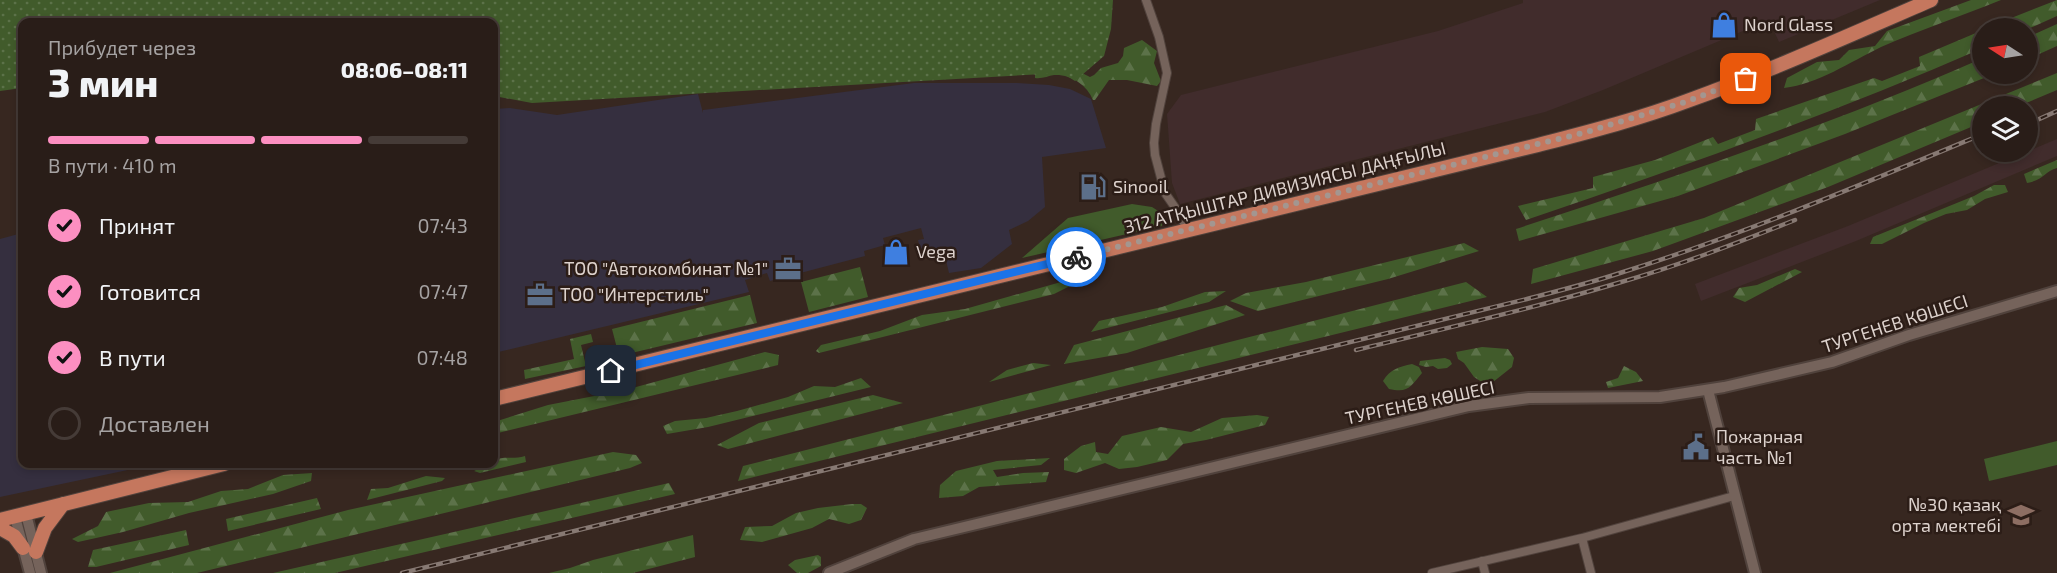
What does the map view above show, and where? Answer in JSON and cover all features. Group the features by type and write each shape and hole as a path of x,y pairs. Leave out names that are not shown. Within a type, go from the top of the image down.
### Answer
{"highway":[{"name":"312 АТҚЫШТАР ДИВИЗИЯСЫ ДАҢҒЫЛЫ","path":"498,398 1611,125 1685,102 1758,74 1931,0"},
{"path":"0,520 208,468"},
{"path":"0,528 30,550 63,504"}],"main road":[{"name":"ТУРГЕНЕВ КӨШЕСІ","path":"829,573 914,539 1469,406 1529,398 1660,397 1708,390 1832,362 1909,334 2057,291"},
{"path":"1708,390 1755,573"},
{"path":"21,515 30,550 41,573"},
{"path":"30,550 30,573"}],"street":[{"path":"1146,0 1159,38 1167,73 1156,124 1155,155 1166,193 1187,230"},
{"path":"1432,573 1582,538 1734,496"},
{"path":"1582,538 1591,573"},
{"path":"1482,561 1485,573"}],"shaded area":[{"path":"1523,0 1880,0 1779,42 1769,20 1545,112 1180,204 1172,183 1167,114 1181,95 1438,31 1523,3"},
{"path":"914,83 1049,85 1070,89 1091,99 1106,148 1042,157 1045,207 1028,221 1009,230 1012,244 981,268 949,273 944,252 922,257 918,240 924,239 921,228 883,238 885,245 864,251 865,256 770,281 767,273 745,280 749,292 498,352 498,109 510,108 557,115 698,94 703,113 703,110"},
{"path":"2057,139 2057,156 1856,241 1701,301 1695,284 1848,226 2002,162 2038,162 2038,147"},
{"path":"18,234 18,468 137,468 0,497 0,239"}],"green space":[{"path":"0,0 1113,0 1111,29 1104,56 1075,81 1062,73 532,103 498,97 498,18 18,18 18,89 0,91"},
{"path":"1971,0 2001,0 1881,47 1834,72 1797,86 1784,88 1787,78 1817,62 1839,60 1849,50 1875,46 1887,31"},
{"path":"2057,0 2057,16 2038,25 2038,18 2011,18"},
{"path":"2057,24 2057,46 2038,55 2038,33"},
{"path":"1972,35 1972,53 1814,117 1526,220 1518,206 1593,188 1593,177 1655,160 1713,137 1718,144 1755,130 1756,119 1874,78 1882,81 1920,66 1919,57"},
{"path":"1142,40 1157,51 1154,63 1161,81 1157,86 1127,80 1109,80 1093,100 1083,85 1066,76 1035,78 1035,72 1076,70 1090,77 1101,68 1118,63 1123,56 1124,48"},
{"path":"1972,63 1972,83 1845,134 1678,196 1519,241 1516,229 1693,170 1810,128"},
{"path":"2057,73 2057,90 2038,98 2038,96 2001,96 2030,84 2038,84 2038,81"},
{"path":"1972,108 1972,127 1828,187 1653,251 1531,284 1533,269 1704,218"},
{"path":"2057,160 2057,168 2027,183 2024,174"},
{"path":"1994,185 2005,185 2008,192 1985,199 1967,210 1946,214 1924,223 1882,244 1870,244 1873,237 1974,196"},
{"path":"1132,204 1152,207 1163,214 1162,226 1022,258 1068,218"},
{"path":"1464,243 1479,251 1388,279 1258,311 1230,301 1246,293 1306,282"},
{"path":"860,267 868,297 809,312 801,282"},
{"path":"1795,269 1802,272 1745,302 1733,297 1739,288 1757,285"},
{"path":"1061,282 1070,286 1054,294 819,353 816,351 821,345 880,331 922,315 965,309"},
{"path":"1466,282 1487,297 738,481 743,466"},
{"path":"1226,291 1209,302 1091,332 1099,321 1162,307 1205,292"},
{"path":"750,295 757,323 619,356 612,329"},
{"path":"1226,305 1245,315 1127,353 1064,364 1074,345"},
{"path":"591,334 593,342 581,345 586,366 525,379 524,370 574,359 570,339"},
{"path":"1482,347 1508,349 1514,358 1512,367 1488,386 1474,377 1464,363 1458,359 1456,352"},
{"path":"765,352 779,355 778,365 498,433 498,421 548,405 625,390"},
{"path":"1445,358 1452,364 1447,368 1438,369 1433,366 1419,365 1420,361"},
{"path":"1033,363 1051,365 989,382 1007,370"},
{"path":"1412,364 1419,367 1422,373 1412,385 1401,390 1389,389 1383,381 1389,374"},
{"path":"1624,366 1636,372 1643,381 1608,388 1606,382 1618,378"},
{"path":"861,378 871,387 708,427 667,434 663,426 675,421 706,418 737,411 788,397 814,386 835,387"},
{"path":"873,395 903,403 728,449 717,445 759,423"},
{"path":"1257,415 1269,417 1265,425 1183,444 1167,460 1119,469 1105,463 1076,473 1064,470 1064,459 1081,446 1095,442 1096,452 1108,454 1122,436 1161,427 1191,432 1222,418"},
{"path":"2057,441 2057,465 1989,481 1984,459"},
{"path":"613,452 636,455 642,463 630,468 197,573 110,573 348,510"},
{"path":"525,456 526,462 480,473 474,471 480,468 498,468 498,459"},
{"path":"1050,458 1041,465 993,470 997,477 1049,472 1046,482 979,487 963,496 939,498 940,485 956,471 997,461"},
{"path":"312,473 311,481 273,494 189,513 123,532 78,542 72,539 98,526 106,512 149,503 188,502 221,491 248,489 283,475"},
{"path":"426,476 445,478 442,481 367,500 371,489 388,488"},
{"path":"669,483 675,494 335,573 273,573"},
{"path":"317,498 321,509 228,531 226,519"},
{"path":"861,504 867,508 861,520 849,524 829,519 812,528 762,542 740,540 745,527 772,526 796,513"},
{"path":"186,530 189,545 88,567 93,550"},
{"path":"693,535 695,557 633,573 549,573 593,560"},
{"path":"818,555 821,557 821,566 808,573 797,573 788,565 795,560"}],"railway":[{"path":"2038,120 2057,111"},
{"path":"402,573 1586,284 1758,225 1972,139"},
{"path":"1356,350 1520,310 1640,276 1707,254 1795,220"}],"way so far":[{"path":"1076,257 1583,133 1685,102 1746,79"}],"place":[{"name":"Nord Glass","path":"1724,25"},
{"name":"Sinooil","path":"1093,187"},
{"name":"Vega","path":"896,252"},
{"name":"ТОО \"Автокомбинат №1\"","path":"788,269"},
{"name":"ТОО \"Интерстиль\"","path":"540,295"},
{"name":"Пожарная часть №1","path":"1696,447"},
{"name":"№30 қазақ орта мектебі","path":"2021,515"}],"route":[{"path":"611,371 1076,257"}]}
